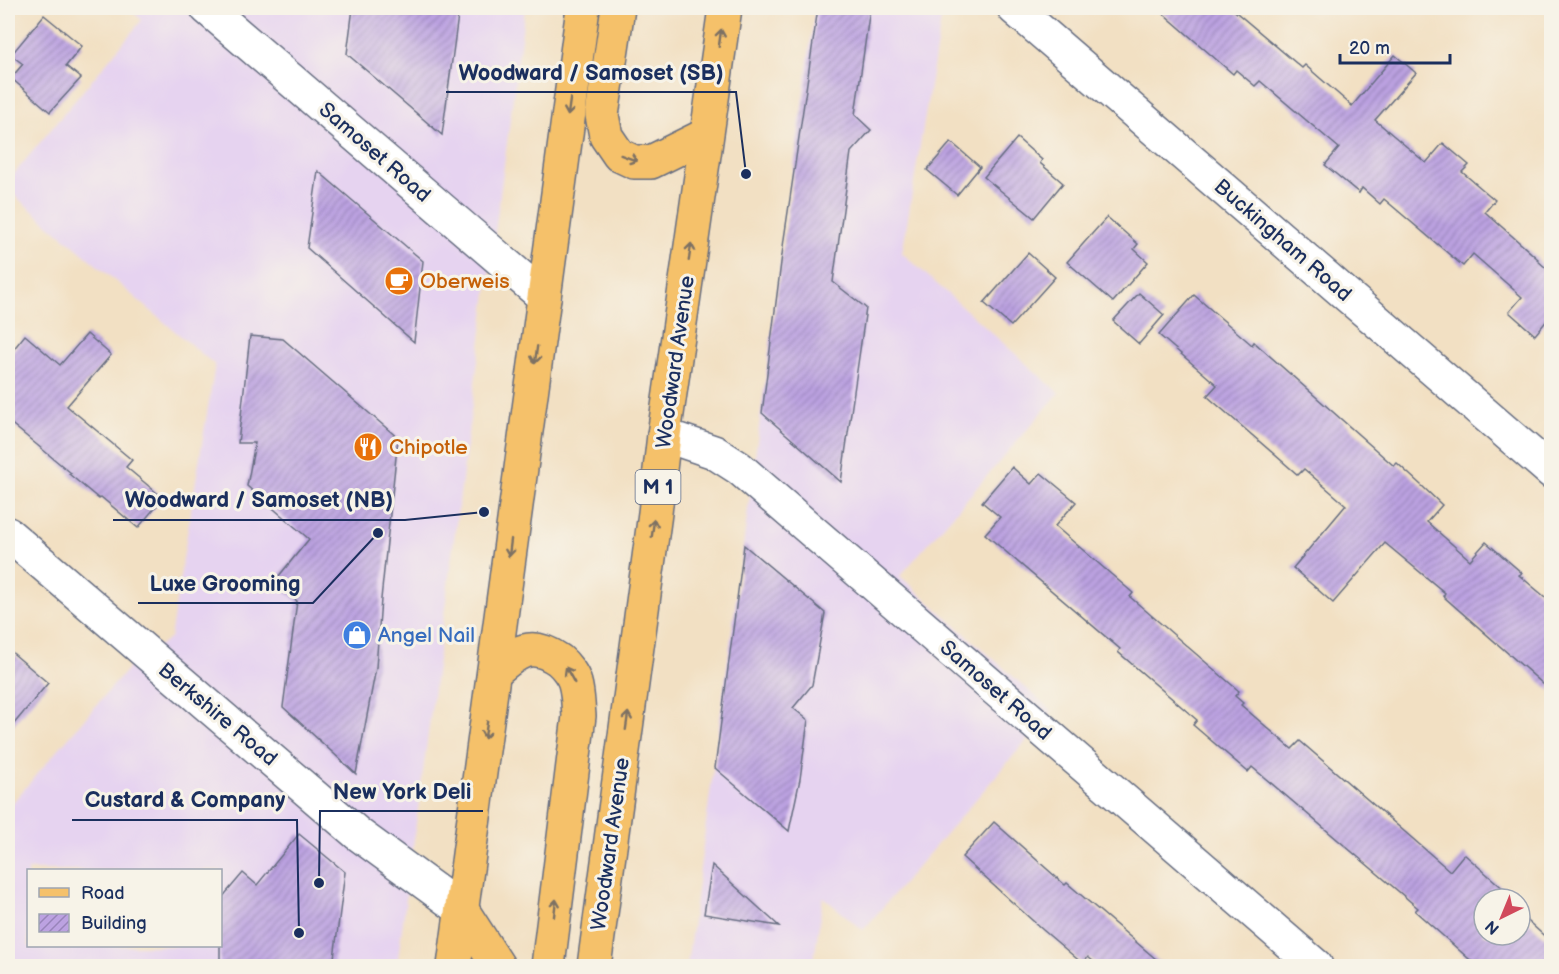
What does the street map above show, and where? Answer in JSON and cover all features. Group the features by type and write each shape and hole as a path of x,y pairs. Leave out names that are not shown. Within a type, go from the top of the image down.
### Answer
{"main road":[{"path":"454,966 583,8"},
{"path":"618,8 602,115 606,136 619,154 634,162 651,162 706,135"},
{"name":"Woodward Avenue","path":"594,966 664,435 724,8"},
{"path":"494,672 514,655 530,648 548,652 564,664 575,681 579,716 548,966"},
{"path":"462,910 498,966"}],"street":[{"name":"Samoset Road","path":"207,8 544,297"},
{"name":"Buckingham Road","path":"1014,8 1551,472"},
{"name":"Samoset Road","path":"664,435 714,452 739,468 1316,966"},
{"name":"Berkshire Road","path":"8,534 358,834 462,910"}],"shaded area":[{"path":"128,8 525,8 397,966 8,966 8,808 130,666 170,638 215,365 8,190 8,181 142,20"},
{"path":"815,8 943,8 902,253 1059,393 900,576 1052,711 863,930 823,897 813,966 687,966"}],"building":[{"path":"353,8 459,8 442,135 347,54"},
{"path":"818,8 870,8 855,115 871,130 851,152 833,282 866,308 841,482 762,413 784,239"},
{"path":"1157,8 1231,8 1302,68 1305,65 1352,106 1395,55 1416,73 1375,120 1426,163 1443,143 1469,165 1462,172 1495,200 1485,212 1547,269 1551,264 1551,322 1548,319 1535,335 1509,312 1522,297 1473,254 1463,266 1384,199 1380,204 1362,188 1359,193 1325,165 1339,148 1260,81 1255,86 1236,70 1233,74"},
{"path":"44,15 82,46 66,66 81,78 50,112 11,78 23,64 11,55"},
{"path":"1017,138 1063,183 1034,218 984,177"},
{"path":"951,142 980,167 957,195 927,170"},
{"path":"318,171 423,261 414,342 307,248"},
{"path":"1107,217 1138,244 1134,249 1148,262 1113,302 1067,262"},
{"path":"1028,253 1055,277 1011,326 984,303"},
{"path":"1139,293 1164,315 1139,344 1113,321"},
{"path":"1194,295 1252,345 1254,342 1394,466 1397,463 1442,505 1427,522 1470,560 1486,542 1522,573 1519,575 1551,602 1551,691 1443,596 1445,593 1385,543 1333,603 1293,568 1346,505 1304,469 1298,475 1207,396 1217,385 1159,335"},
{"path":"87,334 111,355 67,406 132,460 126,467 163,498 138,528 101,497 99,499 8,421 8,356 25,335 60,365"},
{"path":"250,336 283,339 398,438 376,668 356,774 283,707 297,601 274,582 309,539 247,486 255,443 238,443"},
{"path":"1012,467 1031,484 1041,473 1076,502 1055,526 1133,593 1130,597 1239,691 1235,696 1243,703 1241,705 1292,749 1300,741 1450,871 1464,854 1501,887 1472,887 1472,947 1532,947 1532,925 1551,942 1551,966 1477,966 1415,911 1418,908 1252,767 1248,772 1193,725 1197,720 1118,652 1120,649 985,534 1000,517 982,502"},
{"path":"744,545 825,613 812,685 793,708 808,720 800,779 789,831 715,768"},
{"path":"8,649 48,683 8,731"},
{"path":"994,822 1065,885 1067,883 1164,966 1099,966 1088,957 1083,964 962,857"},
{"path":"299,834 345,872 333,966 220,966 222,898 243,873 257,885"},
{"path":"712,865 779,926 704,914"}],"place":[{"name":"Woodward / Samoset (SB)","path":"746,174"},
{"name":"Oberweis","path":"399,281"},
{"name":"Chipotle","path":"368,447"},
{"name":"Woodward / Samoset (NB)","path":"484,512"},
{"name":"Luxe Grooming","path":"378,533"},
{"name":"Angel Nail","path":"357,635"},
{"name":"New York Deli","path":"319,883"},
{"name":"Custard & Company","path":"299,933"}]}
